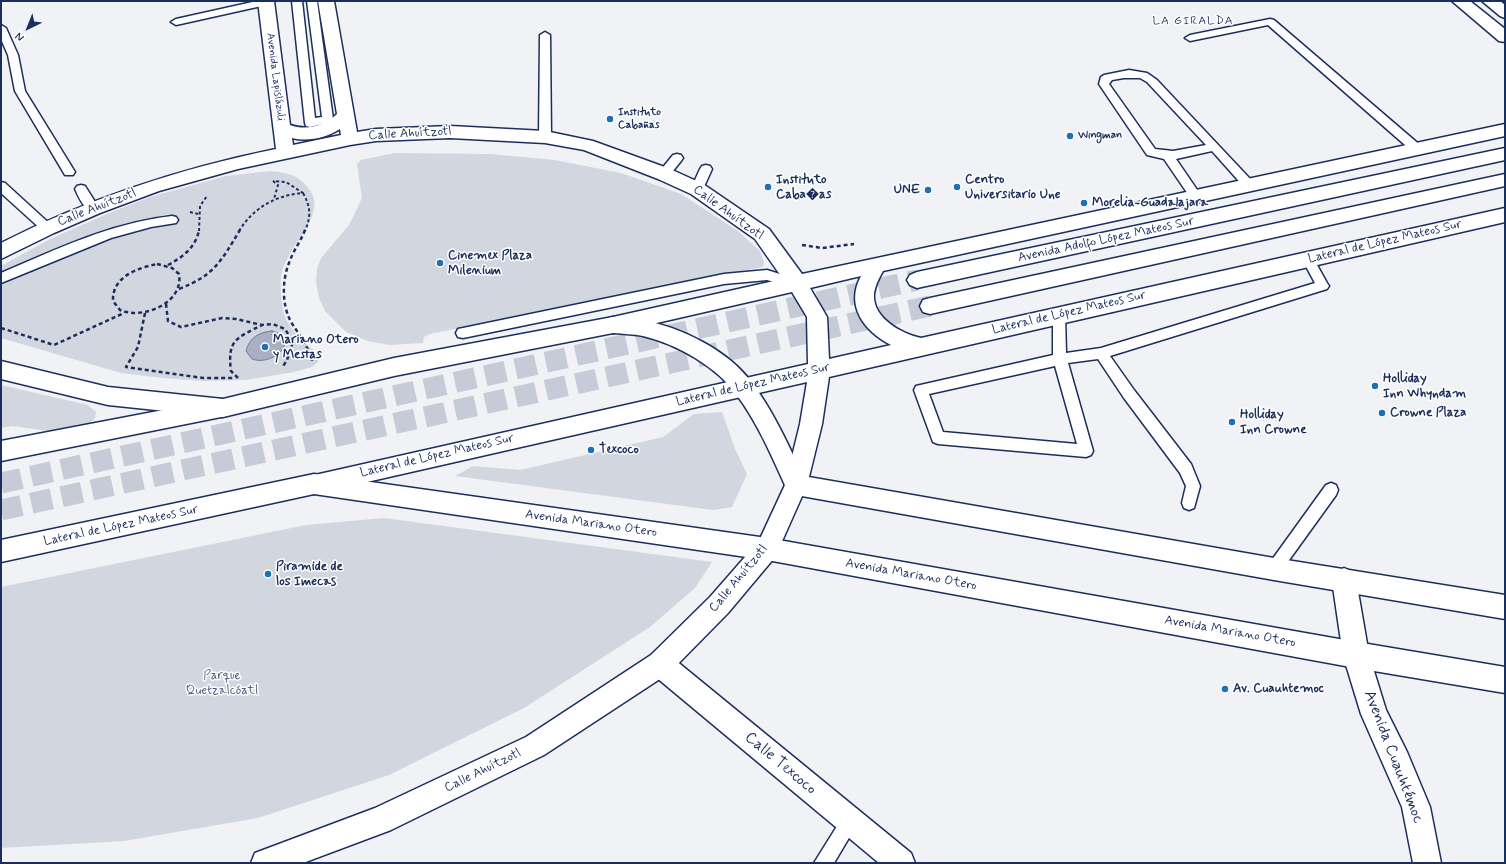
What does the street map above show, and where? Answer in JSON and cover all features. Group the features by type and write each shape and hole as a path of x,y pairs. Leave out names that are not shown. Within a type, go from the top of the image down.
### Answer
{"main road":[{"name":"Avenida Lapislázuli","path":"266,1 285,153"},
{"path":"326,1 350,138"},
{"path":"1460,1 1505,37"},
{"path":"1490,1 1505,13"},
{"path":"282,128 297,133 311,133 326,129 341,121 346,115"},
{"path":"1,451 222,408 394,367 613,325 798,284 877,264 1249,186 1505,130"},
{"name":"Calle Ahuítzotl","path":"1,252 47,228 93,208 154,186 238,163 350,138 376,135 450,132 545,137 587,145 664,174 697,189 762,234 798,284 817,317 819,370 812,424 796,485 767,549 719,605 660,664 535,746 381,820 265,863"},
{"name":"Avenida Adolfo López Mateos Sur","path":"918,280 1505,154"},
{"name":"Avenida Adolfo López Mateos Sur","path":"930,306 1505,180"},
{"name":"Lateral de López Mateos Sur","path":"1,551 314,484 1505,215"},
{"path":"877,264 867,281 864,300 871,316 892,335 902,341 922,347"},
{"path":"613,325 646,329 689,344 720,365 744,386 763,416 796,485 1274,569 1505,607"},
{"path":"1,370 108,396 222,408"},
{"name":"Avenida Mariano Otero","path":"314,484 767,549 1356,655 1505,680"},
{"name":"Avenida Cuauhtémoc","path":"1344,580 1356,655 1374,714 1397,762 1416,807 1427,863"},
{"name":"Calle Texcoco","path":"660,664 901,863"}],"lane":[{"path":"176,22 266,1"},
{"path":"296,1 310,123 328,119 312,1"},
{"path":"1190,38 1270,22 1417,149"},
{"path":"1,28 13,55 20,92 69,172"},
{"path":"545,35 545,137"},
{"path":"1214,147 1168,156 1156,155 1148,149 1104,84 1105,79 1128,74 1143,75 1156,85 1214,147 1249,186"},
{"path":"1168,156 1196,197"},
{"path":"664,174 677,158"},
{"path":"697,189 706,169"},
{"path":"1,186 47,228"},
{"path":"81,189 93,208"},
{"path":"1,278 107,235 137,226 172,220"},
{"path":"1058,315 1060,359 1086,451 938,438 920,390 1060,359 1100,353 1323,286 1308,259"},
{"path":"463,333 724,279 767,275 798,284"},
{"path":"1100,353 1186,469 1193,486 1188,503"},
{"path":"1274,569 1331,490"},
{"path":"823,863 850,821"}],"path":[{"path":"267,181 280,180 292,183 308,199 310,213 305,233 286,271 285,296 288,316 310,351 313,363"},
{"path":"273,181 278,185 274,199"},
{"path":"179,289 197,282 214,270 223,259 249,217 261,207 274,199 293,193 303,194"},
{"path":"168,265 191,249 200,225 198,214 200,205 208,195"},
{"path":"800,244 815,249 830,249 861,243"},
{"path":"157,264 168,265 175,269 180,274 181,281 179,289 174,297 166,304 146,314 124,313 117,308 113,302 113,293 117,285 125,276 146,266 157,264"},
{"path":"166,304 168,321 181,327 222,318 236,319 262,325 273,324 285,329 293,342 287,360 278,373 285,371"},
{"path":"1,328 54,345 124,313"},
{"path":"146,314 138,347 126,367 203,378 245,377"},
{"path":"238,378 231,371 231,349 238,337 262,325"}],"green space":[{"path":"395,153 490,154 555,160 621,173 681,194 738,231 760,251 764,262 763,267 430,334 424,337 423,343 389,345 368,341 346,332 325,311 319,298 316,283 317,269 321,258 349,225 362,198 357,164 361,160"},
{"path":"270,171 296,177 305,184 313,196 314,209 312,216 283,268 281,285 282,306 291,328 318,355 318,362 312,367 294,372 246,380 203,381 162,378 121,373 1,338 1,283 108,239 139,230 167,226 172,222 173,218 168,214 105,232 1,274 1,266 50,239 150,197 226,176"},
{"path":"1,385 88,405 96,412 95,418 89,424 78,428 55,432 13,426 1,428"},
{"path":"722,412 735,449 747,474 732,507 713,510 455,476 473,466 520,470 663,437 694,414"},
{"name":"Parque Quetzalcóatl","path":"384,518 712,562 695,588 650,627 524,708 389,775 258,818 124,841 1,848 1,587 306,525"}],"water":[{"path":"272,331 281,335 285,339 285,345 282,351 269,359 252,359 246,351 247,346 252,339 259,334"}],"tunnel":[{"path":"1,483 917,280"},
{"path":"1,510 930,306"}],"place":[{"name":"Instituto Cabañas","path":"610,119"},
{"name":"Wingman","path":"1070,136"},
{"name":"Instituto Caba�as","path":"768,187"},
{"name":"Centro Universitario Une","path":"957,187"},
{"name":"UNE","path":"928,190"},
{"name":"Morelia-Guadalajara","path":"1084,203"},
{"name":"Cinemex Plaza Milenium","path":"440,263"},
{"name":"Mariano Otero y Mestas","path":"265,347"},
{"name":"Holliday Inn Whyndam","path":"1375,386"},
{"name":"Crowne Plaza","path":"1382,413"},
{"name":"Holliday Inn Crowne","path":"1232,422"},
{"name":"Texcoco","path":"591,450"},
{"name":"Piramide de los Imecas","path":"268,574"},
{"name":"Av. Cuauhtemoc","path":"1225,689"}],"district":[{"name":"LA GIRALDA","path":"1193,21"}]}
